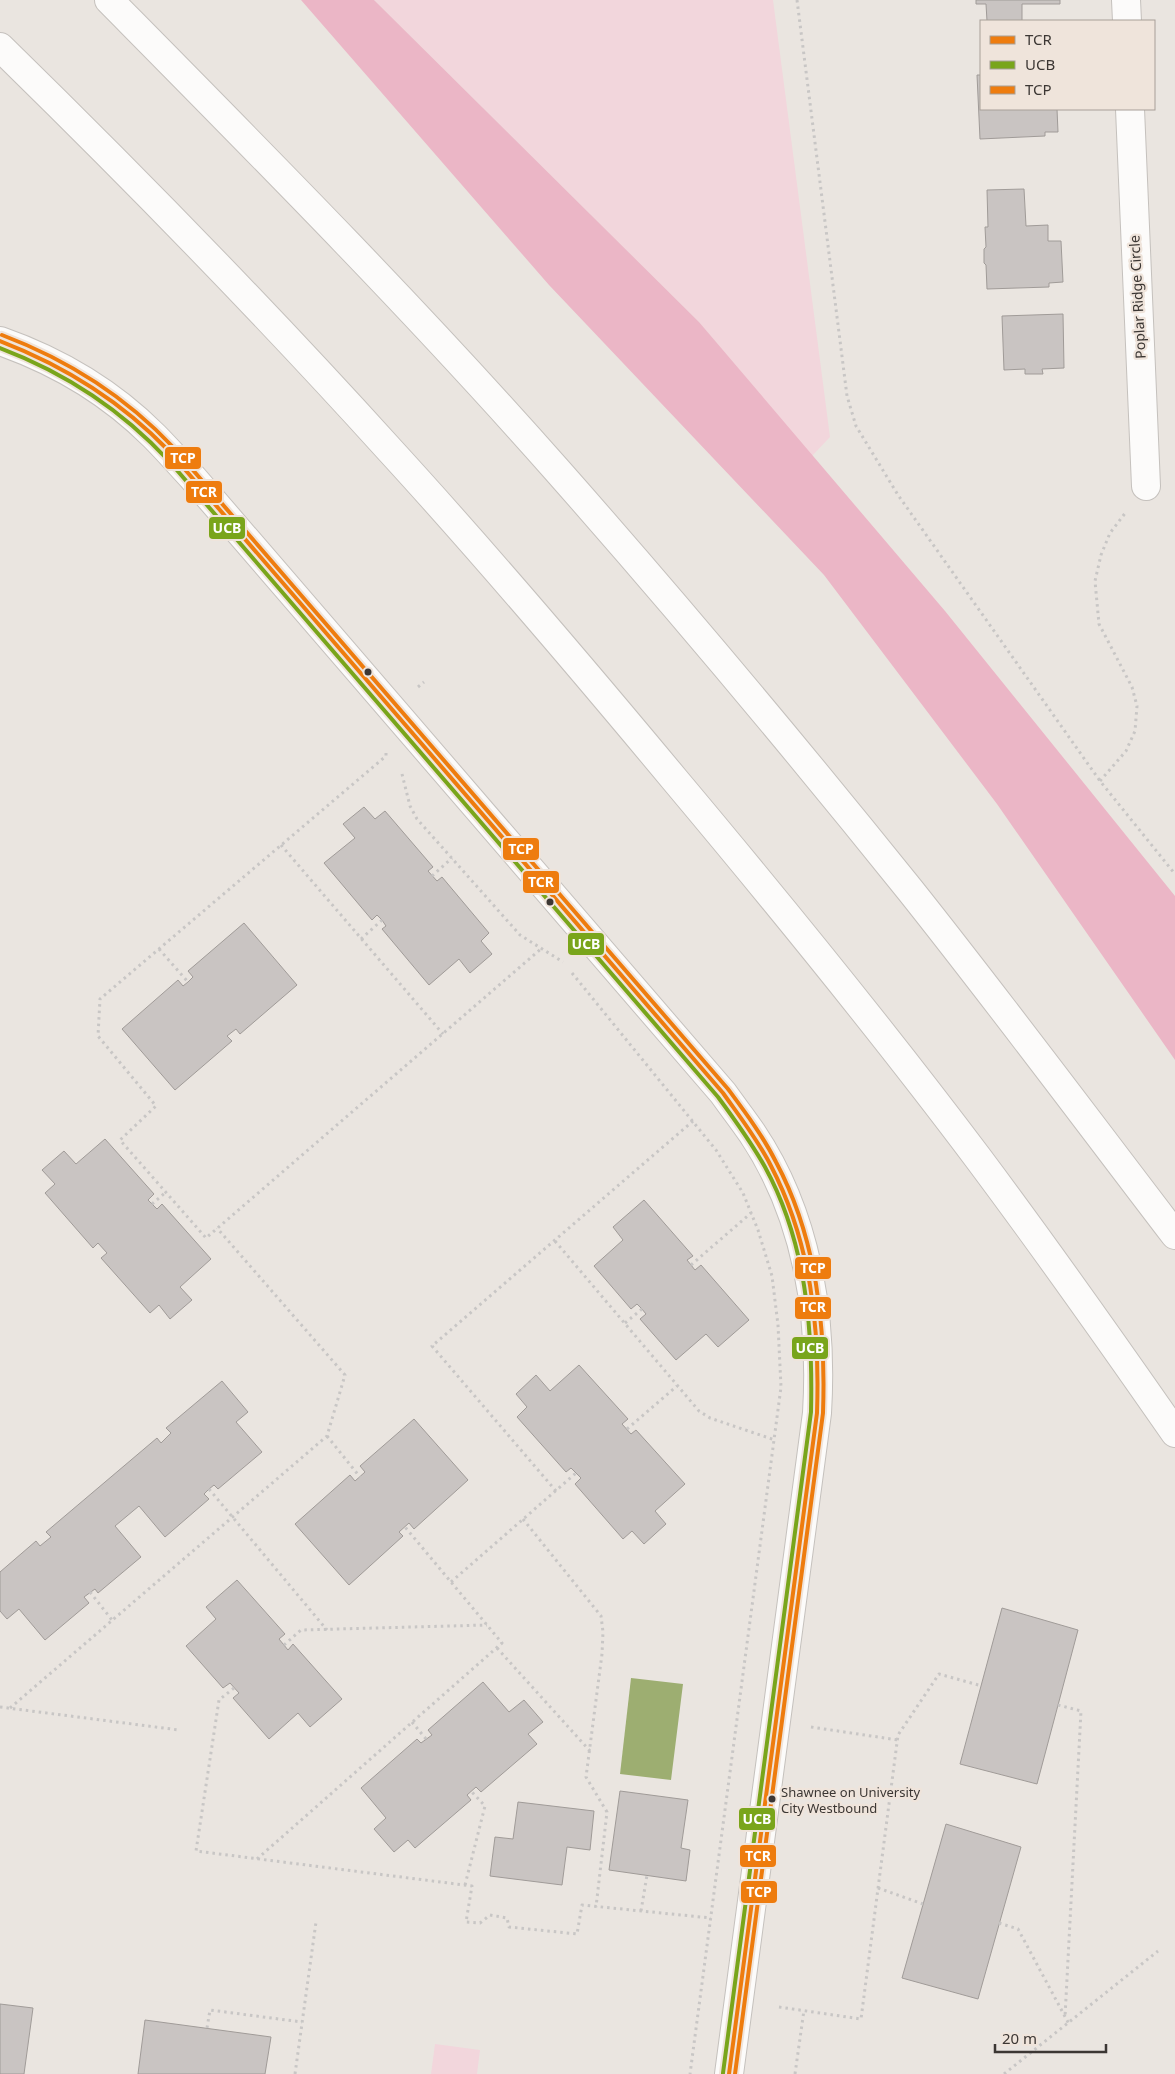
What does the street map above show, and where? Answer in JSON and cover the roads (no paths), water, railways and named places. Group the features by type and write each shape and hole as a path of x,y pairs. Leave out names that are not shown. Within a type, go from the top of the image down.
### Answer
{"main road":[{"path":"109,0 319,213 555,467 795,748 912,893 1175,1234"},
{"path":"1126,0 1127,20"},
{"path":"0,47 130,177 306,360 470,540 563,646 731,847 896,1052 1075,1290 1175,1433"},
{"name":"Poplar Ridge Circle","path":"1130,110 1146,486"},
{"path":"0,341 52,364 86,382 108,397 153,435 186,471 723,1093 753,1134 788,1203 805,1252 814,1306 819,1359 818,1404 729,2074"}],"place":[{"name":"Shawnee on University City Westbound","path":"772,1799"}]}
